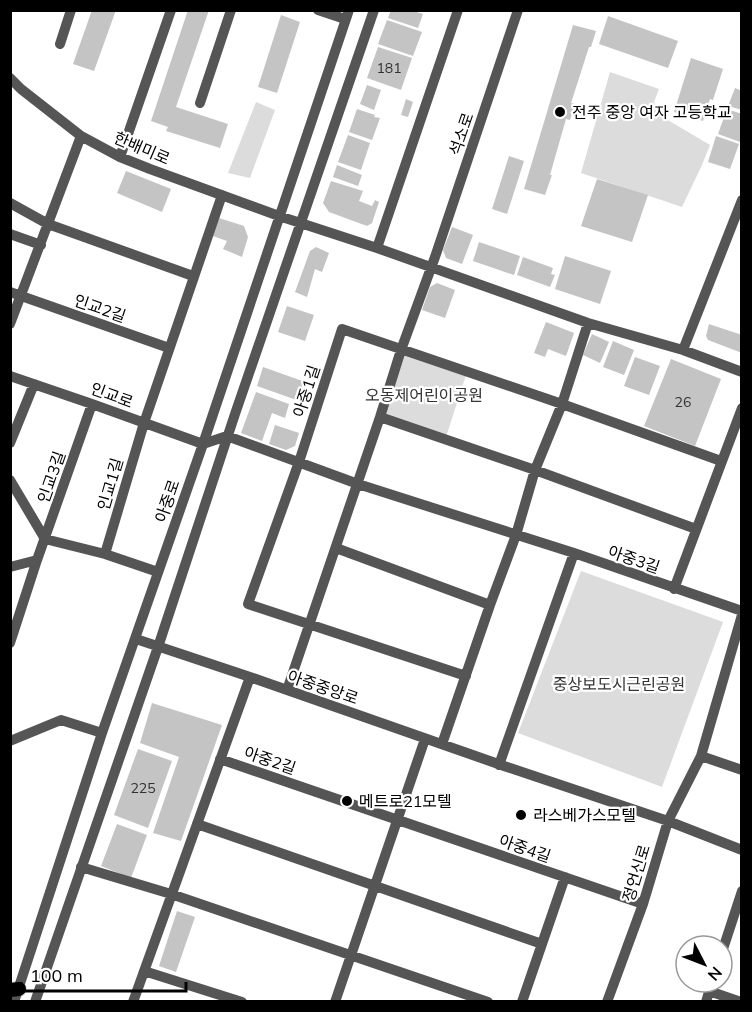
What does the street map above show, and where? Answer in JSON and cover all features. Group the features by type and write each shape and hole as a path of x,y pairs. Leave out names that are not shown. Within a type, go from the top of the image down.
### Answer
{"street":[{"path":"60,44 71,10"},
{"path":"120,157 171,10"},
{"path":"200,102 231,10"},
{"path":"318,10 347,15"},
{"path":"35,1002 374,10"},
{"path":"376,248 458,10"},
{"name":"석소로","path":"431,267 518,10"},
{"name":"아중로","path":"14,993 203,444 347,15"},
{"name":"한배미로","path":"10,78 81,136 120,157 279,216"},
{"path":"10,324 15,294 41,245 81,136"},
{"path":"144,423 222,195"},
{"path":"683,350 741,200"},
{"path":"10,203 48,224 193,276"},
{"path":"279,216 588,323 683,350 741,372"},
{"path":"10,234 41,245"},
{"path":"287,690 431,267"},
{"name":"인교2길","path":"15,294 169,348"},
{"path":"442,744 516,534 535,471 562,404 588,323"},
{"name":"아중1길","path":"299,462 342,329 562,404"},
{"name":"인교로","path":"10,376 203,444"},
{"path":"10,443 34,384"},
{"name":"인교3길","path":"10,643 92,404"},
{"path":"562,404 721,461"},
{"path":"674,589 741,408"},
{"path":"381,417 696,529"},
{"name":"인교1길","path":"105,554 144,423"},
{"path":"203,444 228,436 358,484"},
{"path":"299,462 248,604 466,675"},
{"path":"10,480 45,539 105,554 158,572"},
{"name":"아중3길","path":"358,484 574,553 741,613"},
{"path":"336,549 490,605"},
{"path":"499,765 574,553"},
{"path":"10,567 37,560"},
{"name":"정언신로","path":"607,1002 643,904 668,821 701,756 741,613"},
{"name":"아중중앙로","path":"136,639 668,821 741,850"},
{"name":"아중2길","path":"133,1002 250,677"},
{"path":"10,741 61,720 102,733"},
{"path":"335,1002 425,739"},
{"path":"701,756 741,770"},
{"name":"아중2길","path":"220,759 310,790"},
{"name":"아중4길","path":"310,790 643,904"},
{"path":"196,824 542,944"},
{"path":"81,867 171,894 488,1002"},
{"path":"522,1002 565,877"},
{"path":"736,927 741,891"},
{"path":"144,971 237,1000"},
{"path":"715,994 741,1002"}],"green space":[{"path":"610,72 659,89 654,102 661,116 710,145 682,207 581,173"},
{"path":"256,102 275,110 250,178 228,173"},
{"name":"오동제어린이공원","path":"401,350 467,372 445,440 380,417"},
{"name":"중상보도시근린공원","path":"581,571 723,622 662,787 518,733"}],"building":[{"path":"92,10 116,10 94,71 73,64"},
{"path":"188,10 209,10 176,107 228,124 220,148 166,131 168,127 151,121"},
{"path":"391,10 410,10 423,14 418,28 388,18"},
{"path":"281,15 300,22 277,93 258,87"},
{"path":"608,16 678,41 668,68 599,44"},
{"path":"387,20 422,32 413,56 378,44"},
{"name":"전주 중앙 여자 고등학교","path":"573,25 596,31 571,103 575,104 570,120 566,119 545,195 524,189"},
{"path":"378,47 412,58 401,90 367,78"},
{"path":"691,58 723,69 703,121 674,112"},
{"path":"367,85 381,90 374,110 360,104"},
{"path":"735,88 742,91 742,110 728,106"},
{"path":"406,99 413,102 408,117 401,115"},
{"path":"357,109 380,118 372,140 349,132"},
{"path":"727,109 742,114 740,142 718,134"},
{"path":"348,135 370,143 361,170 338,162"},
{"path":"716,136 739,144 730,169 708,162"},
{"path":"509,156 524,161 507,214 492,209"},
{"path":"337,165 362,175 358,186 333,177"},
{"path":"126,171 171,189 162,212 117,193"},
{"path":"597,179 648,195 632,242 581,226"},
{"path":"331,181 363,191 359,201 372,206 375,200 379,202 372,223 367,226 329,212 323,203"},
{"path":"219,218 244,226 248,237 242,257 223,249 227,241 213,236"},
{"path":"452,227 473,235 462,264 446,258 443,250"},
{"path":"479,242 520,256 514,275 473,261"},
{"path":"316,247 329,253 322,272 315,269 307,297 295,292 310,251"},
{"path":"565,256 611,271 600,304 555,289"},
{"path":"523,257 553,268 551,274 555,275 550,287 517,275"},
{"path":"437,283 455,290 445,318 422,310 430,287"},
{"path":"287,306 314,315 305,341 278,332"},
{"path":"546,322 574,333 566,356 548,349 545,357 534,353"},
{"path":"709,324 742,335 742,353 708,340 706,336"},
{"path":"592,334 609,342 600,363 583,355"},
{"path":"613,341 634,350 624,375 603,367"},
{"path":"635,357 660,366 649,395 624,386"},
{"path":"671,359 721,379 695,446 644,426"},
{"path":"263,367 308,383 302,402 257,386"},
{"path":"256,392 289,404 285,418 272,413 262,441 241,433"},
{"path":"275,425 299,433 295,446 286,450 269,444"},
{"path":"152,703 222,725 181,841 153,833 179,757 140,743"},
{"path":"138,749 172,761 148,828 114,815"},
{"path":"117,824 147,835 131,878 101,866"},
{"path":"177,911 195,917 176,972 159,966"}],"place":[{"name":"전주 중앙 여자 고등학교","path":"560,112"},
{"name":"메트로21모텔","path":"347,801"},
{"name":"라스베가스모텔","path":"521,815"}]}
